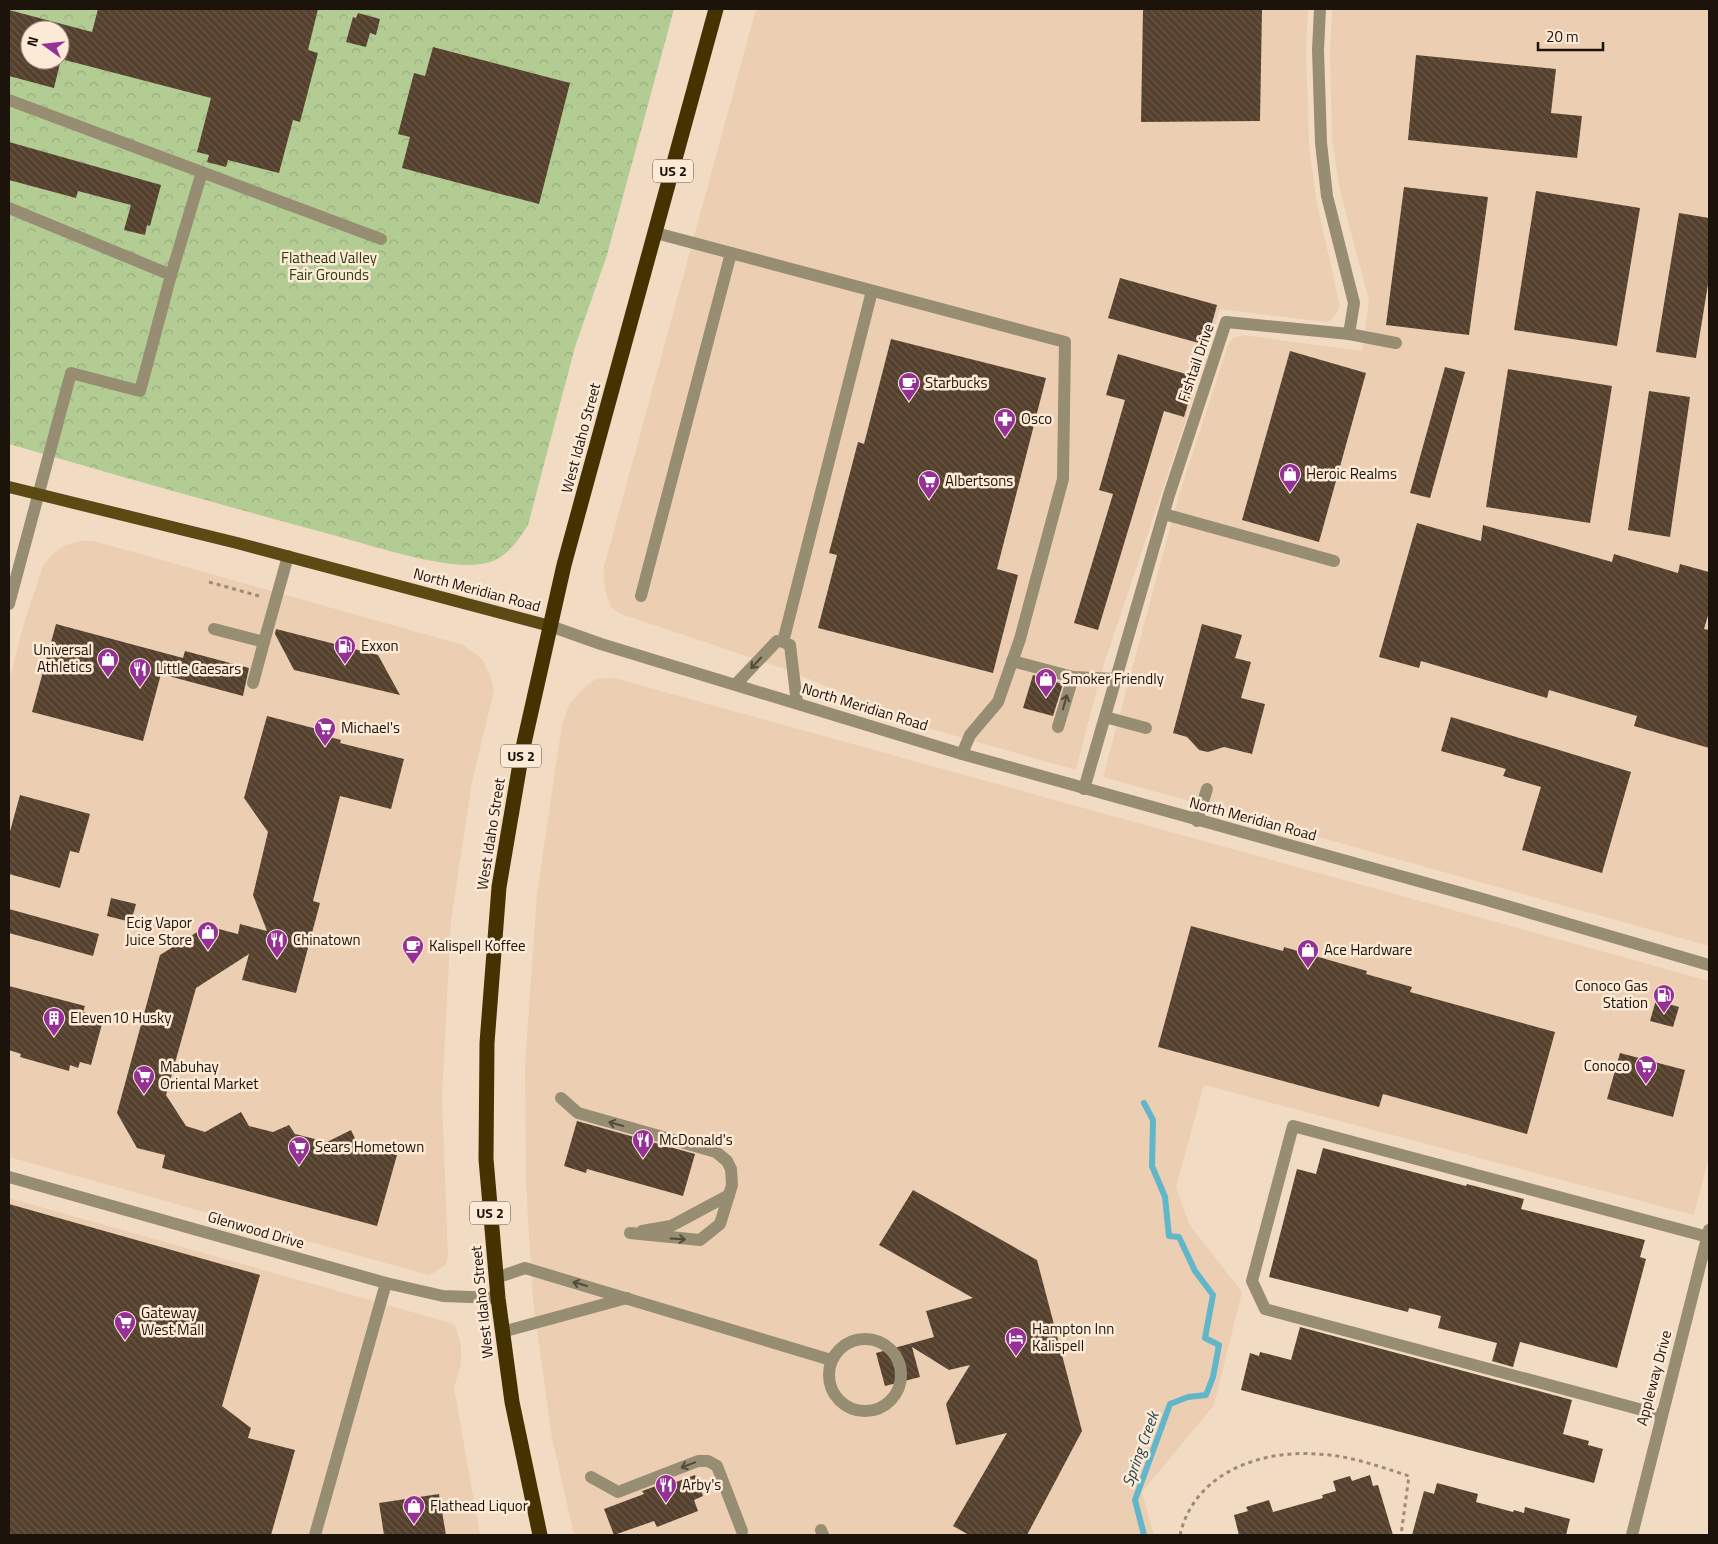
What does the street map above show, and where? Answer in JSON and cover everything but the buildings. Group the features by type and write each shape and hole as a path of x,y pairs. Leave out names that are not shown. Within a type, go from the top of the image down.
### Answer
{"highway":[{"name":"West Idaho Street","path":"537,1533 512,1402 502,1332 496,1278 485,1125 487,1043 499,887 516,782 550,626 608,401 656,233 716,9"}],"main road":[{"name":"North Meridian Road","path":"9,487 288,556 550,626"}],"street":[{"path":"1320,9 1318,50 1321,143 1327,196 1354,303 1349,334 1396,343"},
{"path":"9,100 381,239"},
{"path":"9,604 71,372 140,390 171,275 202,172"},
{"path":"9,208 171,275"},
{"path":"656,233 1065,342 1063,479 1012,661 998,702 970,735 962,754"},
{"path":"641,596 731,253"},
{"path":"797,703 790,645 783,642 872,291"},
{"name":"Fishtail Drive","path":"1084,789 1164,514 1226,322 1349,334"},
{"path":"1164,514 1334,561"},
{"path":"253,683 288,556"},
{"name":"North Meridian Road","path":"550,626 962,754 1197,821 1502,904 1709,966"},
{"path":"214,629 264,642"},
{"path":"736,684 777,641"},
{"path":"1012,661 1073,677 1116,679"},
{"path":"1058,727 1073,677"},
{"path":"1105,717 1146,728"},
{"path":"1197,821 1207,789"},
{"path":"561,1098 578,1113 722,1156 731,1169 732,1185 729,1195 720,1224 700,1240 630,1234 671,1226 729,1195"},
{"path":"1661,1415 1265,1309 1252,1280 1293,1126 1708,1234"},
{"name":"Glenwood Drive","path":"9,1177 386,1283 443,1296 498,1298"},
{"name":"Appleway Drive","path":"1632,1535 1708,1234"},
{"path":"496,1278 525,1268 831,1360"},
{"path":"315,1535 386,1283"},
{"path":"502,1332 627,1298"},
{"path":"860,1338 884,1343 893,1351 900,1362 902,1374 894,1398 884,1406 874,1410 862,1411 840,1402 833,1393 829,1382 831,1360 838,1350 848,1342 860,1338"},
{"path":"591,1477 618,1492 698,1461 708,1461 717,1466 742,1531"}],"path":[{"path":"209,582 275,601"},
{"path":"1180,1535 1182,1525 1197,1499 1218,1477 1254,1461 1279,1454 1315,1454 1367,1462 1409,1476 1401,1535"}],"shaded area":[{"path":"756,9 1308,9 1306,51 1309,145 1316,199 1340,307 1332,320 1326,322 1220,309 1185,423 1101,673 1076,770 928,728 782,668 621,614 611,607 606,595 604,567"},
{"path":"1332,9 1709,9 1709,946 1103,777 1178,498 1228,345 1233,338 1243,335 1362,351 1369,300 1340,191 1332,140 1330,53"},
{"path":"79,541 94,541 463,645 482,659 492,680 494,690 472,782 451,920 442,1098 448,1257 446,1264 434,1273 428,1275 9,1157 9,681 26,616 44,564 64,546"},
{"path":"614,678 1709,981 1709,1156 1694,1215 1204,1085 1176,1187 1189,1224 1242,1292 1214,1405 1142,1492 1154,1535 574,1535 552,1438 533,1301 526,1183 525,1066 537,894 562,724 570,703 587,685 596,679"},
{"path":"9,1198 455,1325 461,1345 461,1364 454,1388 480,1535 9,1535"}],"green space":[{"name":"Flathead Valley Fair Grounds","path":"9,9 674,9 607,255 575,347 528,525 514,545 503,555 489,562 465,565 446,563 426,560 9,444"}],"waterway":[{"name":"Spring Creek","path":"1144,1103 1153,1120 1152,1166 1165,1197 1169,1236 1179,1237 1195,1271 1213,1295 1205,1338 1219,1345 1213,1377 1206,1395 1188,1397 1170,1404 1135,1500 1144,1535"}],"place":[{"name":"Starbucks","path":"909,402"},
{"name":"Osco","path":"1005,438"},
{"name":"Heroic Realms","path":"1290,493"},
{"name":"Albertsons","path":"929,500"},
{"name":"Exxon","path":"345,665"},
{"name":"Universal Athletics","path":"108,678"},
{"name":"Little Caesars","path":"140,688"},
{"name":"Smoker Friendly","path":"1046,698"},
{"name":"Michael's","path":"325,747"},
{"name":"Ecig Vapor Juice Store","path":"208,951"},
{"name":"Chinatown","path":"277,959"},
{"name":"Kalispell Koffee","path":"413,965"},
{"name":"Ace Hardware","path":"1308,969"},
{"name":"Conoco Gas Station","path":"1664,1014"},
{"name":"Eleven10 Husky","path":"54,1037"},
{"name":"Conoco","path":"1646,1085"},
{"name":"Mabuhay Oriental Market","path":"144,1095"},
{"name":"McDonald's","path":"643,1159"},
{"name":"Sears Hometown","path":"299,1166"},
{"name":"Gateway West Mall","path":"125,1341"},
{"name":"Hampton Inn Kalispell","path":"1016,1357"},
{"name":"Arby's","path":"666,1504"},
{"name":"Flathead Liquor","path":"414,1525"}]}
